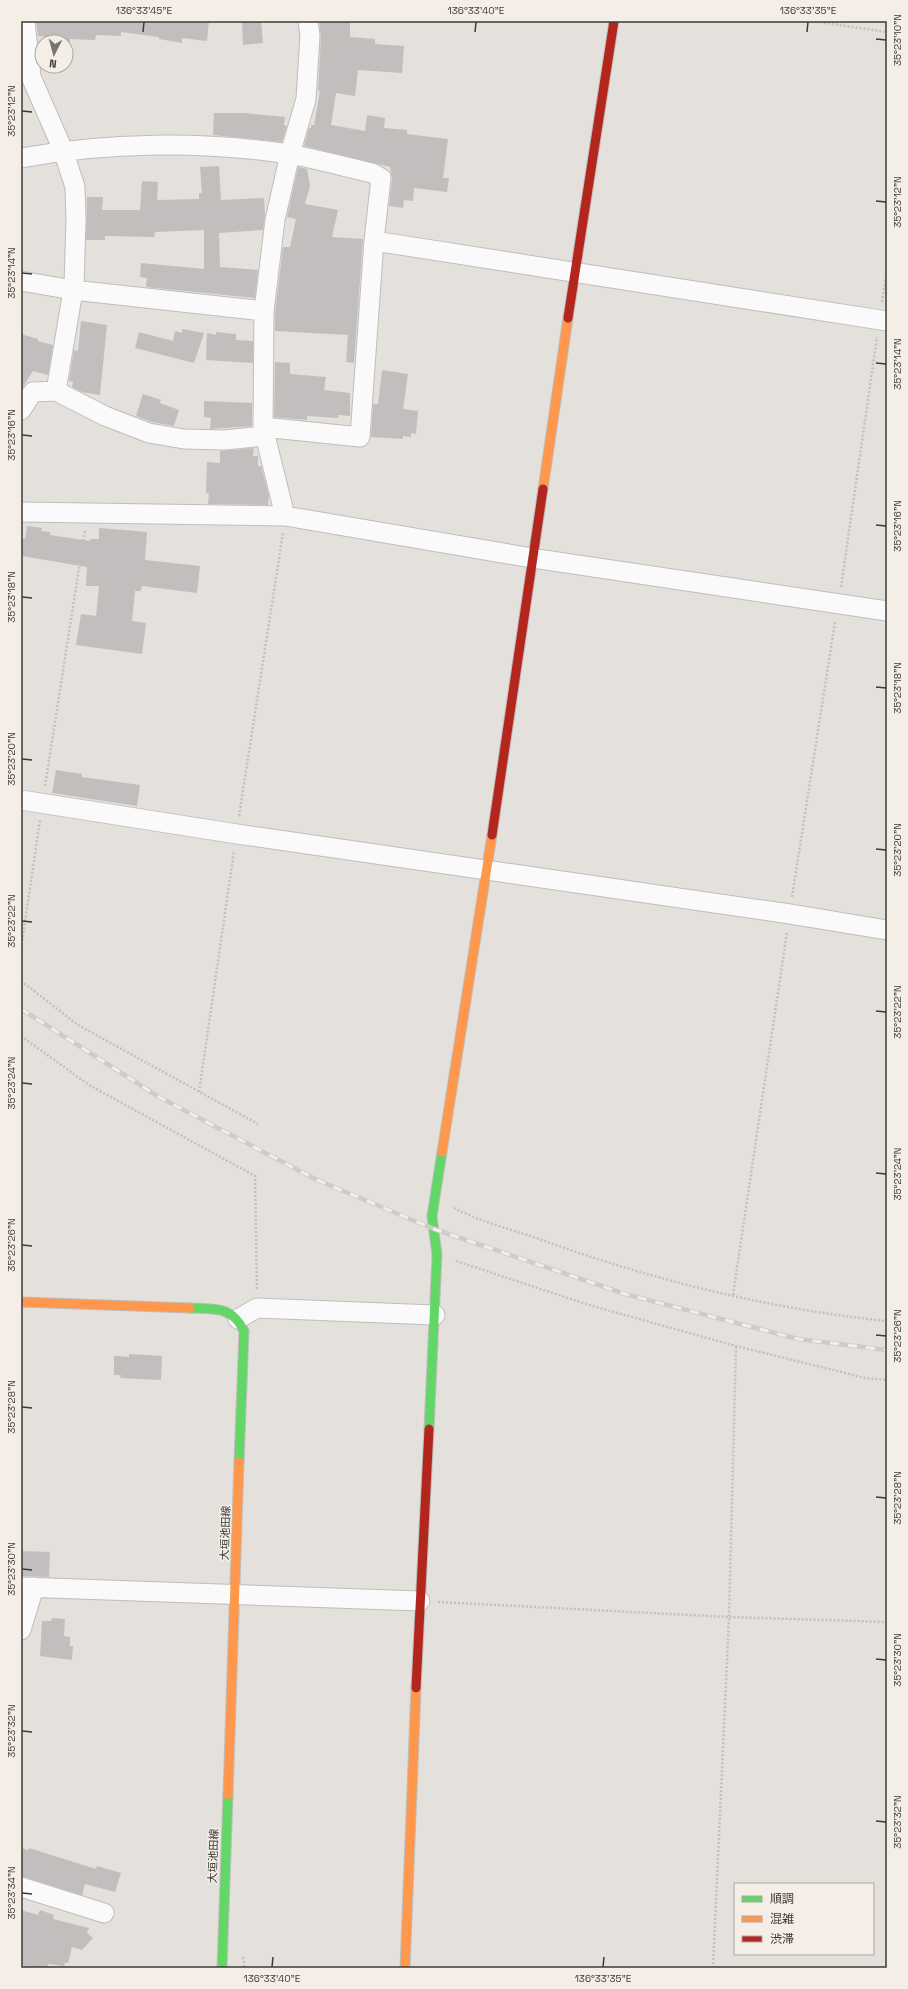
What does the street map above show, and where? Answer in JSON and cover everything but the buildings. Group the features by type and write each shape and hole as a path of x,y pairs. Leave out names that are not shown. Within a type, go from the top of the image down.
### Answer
{"street":[{"path":"25,21 31,77 63,150 75,187 76,220 73,290 56,391"},
{"path":"285,516 264,432 264,311 275,220 290,154 306,99 310,36 308,21"},
{"path":"405,1968 420,1601 435,1315 437,1255 432,1216 436,1199 487,871 574,274 614,21"},
{"path":"21,158 63,150 205,145 290,154 372,173 381,178 374,241 360,437 264,432 224,440 184,439 149,433 105,416 56,391 33,392 21,410"},
{"path":"374,241 574,274 883,321"},
{"path":"21,281 73,290 264,311"},
{"path":"21,512 285,516 532,558 887,610"},
{"path":"21,800 237,834 790,914 887,930"},
{"path":"21,1302 220,1310 238,1319 257,1308 435,1315"},
{"name":"大垣池田線","path":"222,1968 244,1331 238,1319"},
{"path":"21,1630 27,1587 420,1601"},
{"path":"21,1887 104,1914"}],"path":[{"path":"812,21 887,32"},
{"path":"733,1295 790,914 883,321 887,270"},
{"path":"21,948 88,514"},
{"path":"199,1092 285,516"},
{"path":"21,981 78,1025 258,1124"},
{"path":"21,1036 90,1085 255,1176 257,1308"},
{"path":"436,1199 461,1211 607,1263 733,1295 832,1315 887,1321"},
{"path":"437,1255 590,1305 736,1346 865,1378 887,1380"},
{"path":"713,1968 729,1617 736,1346"},
{"path":"420,1601 729,1617 887,1622"}],"railway":[{"path":"21,1009 159,1097 315,1179 434,1229 625,1294 798,1339 887,1350"}],"traffic: fast":[{"path":"429,1429 437,1255 432,1216 442,1152"},
{"path":"190,1308 222,1310 234,1317 244,1331 239,1462"},
{"path":"222,1968 228,1795"}],"traffic: slow":[{"path":"543,489 568,318"},
{"path":"442,1152 492,835"},
{"path":"21,1302 190,1308"},
{"path":"228,1795 239,1462"},
{"path":"405,1968 416,1688"}],"traffic: jam":[{"path":"568,318 614,21"},
{"path":"492,835 543,489"},
{"path":"416,1688 429,1429"}]}
